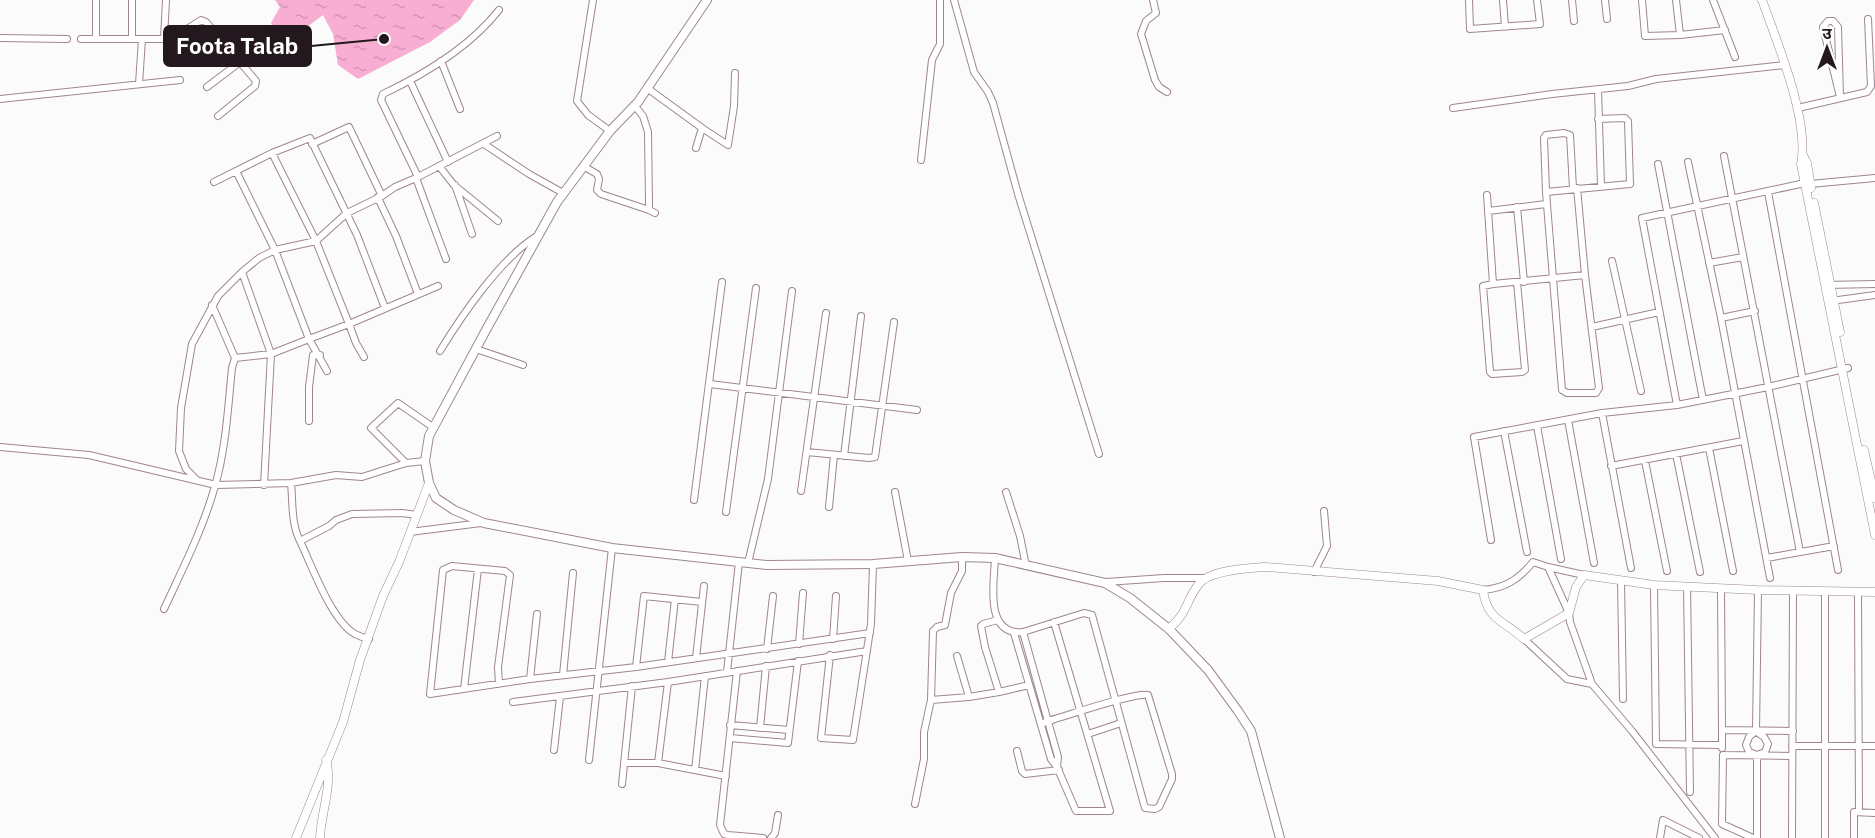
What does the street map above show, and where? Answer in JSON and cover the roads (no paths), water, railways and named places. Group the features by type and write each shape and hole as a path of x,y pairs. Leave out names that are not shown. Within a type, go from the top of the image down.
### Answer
{"main road":[{"path":"707,0 647,88 610,131 563,193 476,349 429,436 424,461 429,483 436,498 454,510 484,522 612,548 767,565 873,564 962,557 998,558 1102,583 1130,598 1169,629 1208,670 1238,711 1251,731 1280,838"}],"street":[{"path":"96,0 96,39"},
{"path":"132,0 132,39"},
{"path":"164,39 166,0"},
{"path":"593,0 577,101 588,115 610,131"},
{"path":"921,160 932,60 940,44 940,0"},
{"path":"954,0 974,72 988,92 993,104 1018,194 1099,454"},
{"path":"1153,0 1156,13 1146,21 1141,34 1155,80 1159,87 1167,92"},
{"path":"1469,0 1470,29 1540,24 1537,0"},
{"path":"1503,0 1505,27"},
{"path":"1572,0 1574,21"},
{"path":"1605,0 1607,19"},
{"path":"1642,0 1645,36 1725,30"},
{"path":"1676,0 1680,35"},
{"path":"1713,0 1735,57"},
{"path":"1762,0 1798,108 1803,155 1801,164 1808,183 1846,368 1873,479 1875,498"},
{"path":"446,259 417,178 381,100 382,94 410,81 441,61 486,26 500,10"},
{"path":"1798,108 1867,92 1871,86 1868,19"},
{"path":"81,39 164,39 176,36 201,20 206,22 256,84 218,116"},
{"path":"1823,27 1828,31 1838,27 1840,97 1823,27"},
{"path":"0,38 67,39"},
{"path":"139,84 142,39"},
{"path":"199,63 224,43"},
{"path":"441,61 460,109"},
{"path":"207,87 240,62"},
{"path":"1453,108 1628,86 1656,79 1785,65"},
{"path":"647,88 728,145 734,106 735,73"},
{"path":"0,99 180,80"},
{"path":"410,81 448,162"},
{"path":"1598,90 1601,186"},
{"path":"583,166 597,174 599,179 597,190 601,194 652,212 648,132 643,116 634,105"},
{"path":"1546,192 1630,184 1628,121 1625,118 1598,119"},
{"path":"312,144 349,128 380,197 418,294"},
{"path":"696,148 702,128"},
{"path":"1564,133 1570,135 1599,392 1564,392 1546,192 1544,138 1546,135 1564,133"},
{"path":"198,481 186,469 179,451 181,408 192,344 218,296 259,258 275,250 316,241 346,213 497,136"},
{"path":"214,182 272,153 310,138 346,213 385,308"},
{"path":"484,144 528,174 563,193"},
{"path":"272,153 316,241 348,324 364,357"},
{"path":"1724,156 1800,552"},
{"path":"1688,162 1721,318 1770,578"},
{"path":"1658,164 1703,400"},
{"path":"439,166 454,185 498,221"},
{"path":"236,171 275,250 309,339 320,354 327,371"},
{"path":"1677,405 1642,218 1808,183 1875,178"},
{"path":"454,185 472,234"},
{"path":"1768,192 1838,570"},
{"path":"1487,195 1493,284"},
{"path":"1488,211 1546,204"},
{"path":"1517,207 1520,282 1525,370 1495,375 1490,372 1483,286 1493,284 1520,282 1553,279 1585,275"},
{"path":"440,351 462,315 519,248 539,235"},
{"path":"1709,263 1743,257"},
{"path":"1612,261 1641,391"},
{"path":"242,272 271,354 264,485"},
{"path":"694,500 722,282"},
{"path":"1828,285 1875,284"},
{"path":"235,358 271,354 438,286"},
{"path":"726,512 756,288"},
{"path":"727,672 743,562 768,479 792,291"},
{"path":"1832,301 1875,295"},
{"path":"164,609 204,521 221,461 235,358 212,305"},
{"path":"1721,318 1755,311"},
{"path":"1592,327 1659,312"},
{"path":"801,491 826,313"},
{"path":"844,456 861,316"},
{"path":"807,452 875,457 884,406 894,322"},
{"path":"476,349 524,365"},
{"path":"309,421 309,387 313,356 320,354"},
{"path":"1491,540 1474,437 1602,413 1677,405 1803,380 1846,368"},
{"path":"1846,368 1875,535"},
{"path":"710,384 917,410"},
{"path":"406,463 372,428 398,403 434,428"},
{"path":"1602,413 1631,568"},
{"path":"1568,420 1594,563"},
{"path":"1537,426 1560,559"},
{"path":"1504,431 1527,552"},
{"path":"1611,466 1743,441"},
{"path":"0,447 89,455 216,484 264,485 336,475 362,477 406,463 424,461"},
{"path":"1709,448 1733,571"},
{"path":"1676,454 1700,572"},
{"path":"829,507 834,455"},
{"path":"1646,461 1667,571"},
{"path":"291,483 294,524 318,585 344,624 355,634 369,639"},
{"path":"296,838 343,722 360,660 383,596 429,483"},
{"path":"895,492 908,561"},
{"path":"1006,492 1020,536 1026,566"},
{"path":"1314,572 1327,546 1324,511"},
{"path":"300,542 336,520 352,514 417,515"},
{"path":"410,532 484,522"},
{"path":"1767,558 1834,546"},
{"path":"590,760 612,548"},
{"path":"915,804 924,759 924,732 931,700 933,631 945,625 951,593 962,571 962,557"},
{"path":"998,558 994,599 998,620 1014,633 1084,614 1092,615 1115,702 1145,808 1159,807 1173,777 1150,697 1146,694 1141,694 1115,702 1082,712 1041,724"},
{"path":"1102,583 1164,578 1204,578 1245,568 1266,567 1438,581 1483,590 1508,585 1522,576 1533,562 1584,575 1654,585 1875,592"},
{"path":"830,655 821,738 853,740 870,633 873,564"},
{"path":"499,684 498,667 510,574 505,571 452,566 443,570 430,694 870,633"},
{"path":"1548,567 1569,613 1570,622 1592,684 1632,731 1715,838"},
{"path":"464,689 478,568"},
{"path":"562,675 573,573"},
{"path":"1524,639 1569,613 1576,587 1584,575"},
{"path":"1169,629 1182,618 1198,585 1204,578"},
{"path":"1620,580 1623,699"},
{"path":"1654,585 1656,744 1722,745"},
{"path":"696,658 704,586"},
{"path":"1687,586 1690,792"},
{"path":"1721,588 1722,824 1755,838 1757,755"},
{"path":"1483,590 1488,606 1498,621 1517,632 1568,679 1592,684"},
{"path":"1756,731 1764,737 1768,744 1765,752 1757,755 1749,752 1746,745 1749,737 1756,731 1758,590"},
{"path":"1792,838 1793,591"},
{"path":"1825,591 1825,838"},
{"path":"1858,592 1858,812"},
{"path":"800,644 803,593"},
{"path":"767,649 773,596"},
{"path":"833,639 836,596"},
{"path":"636,667 644,597 702,602"},
{"path":"669,662 675,599"},
{"path":"530,679 537,614"},
{"path":"998,620 981,626 999,692"},
{"path":"1014,633 1051,759 1058,768 1076,812 1110,811 1054,622"},
{"path":"1023,632 1058,757 1058,768"},
{"path":"513,702 669,682 867,651"},
{"path":"957,656 969,697"},
{"path":"730,738 788,743 798,661"},
{"path":"760,728 766,666"},
{"path":"737,671 720,825 722,831 728,835 763,838"},
{"path":"695,770 705,676"},
{"path":"658,763 669,682"},
{"path":"931,700 969,697 1029,685"},
{"path":"622,784 632,686"},
{"path":"554,750 560,697"},
{"path":"1088,734 1121,723"},
{"path":"730,724 789,730"},
{"path":"1722,730 1793,731"},
{"path":"1792,746 1875,746"},
{"path":"1017,750 1022,771 1025,774 1058,768"},
{"path":"1723,755 1792,756"},
{"path":"320,838 328,783 326,760"},
{"path":"624,763 658,763 726,776"},
{"path":"1854,838 1854,812 1875,813"},
{"path":"771,838 775,833 778,815"},
{"path":"1660,838 1663,820 1699,838"}],"water":[{"path":"275,0 474,0 460,20 430,42 358,79 338,65 333,34 323,15 299,33 277,36 271,23 280,7"}],"place":[{"name":"Foota Talab","path":"384,39"}]}
